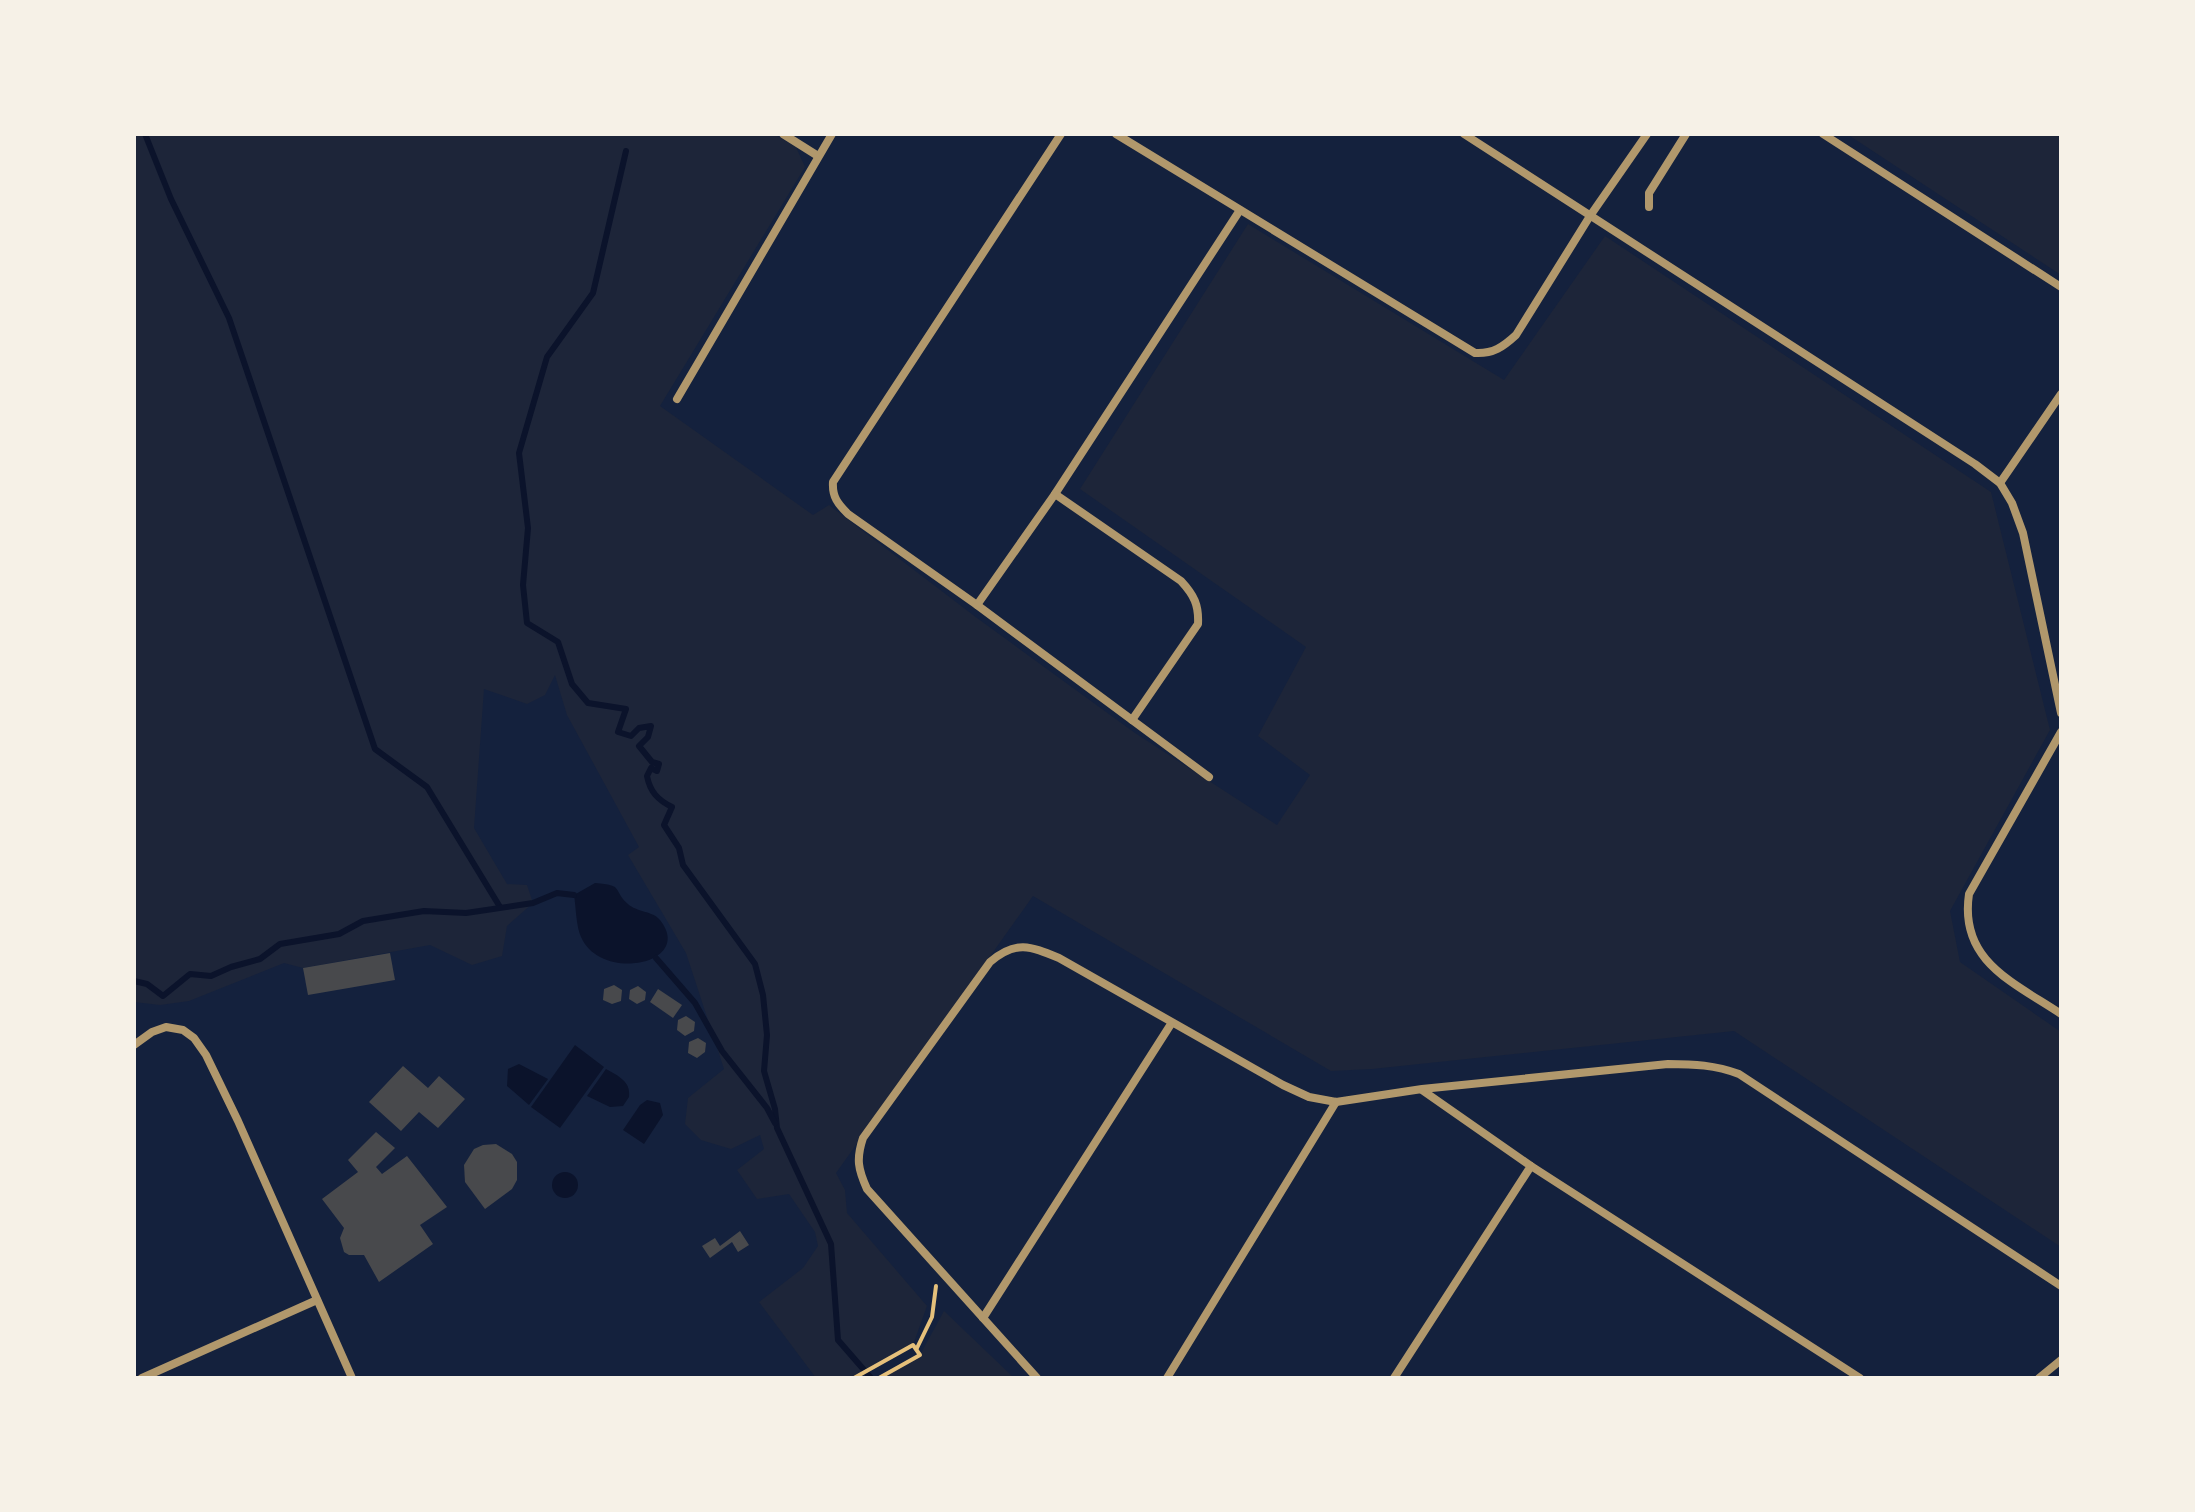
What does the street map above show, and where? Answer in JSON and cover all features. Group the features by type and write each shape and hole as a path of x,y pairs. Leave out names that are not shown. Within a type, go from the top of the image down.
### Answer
{"street":[{"path":"783,134 818,156"},
{"path":"677,399 832,134"},
{"path":"1061,134 833,482 832,493 848,514 977,605 1209,777"},
{"path":"1116,134 1475,353 1487,354 1502,348 1516,335 1590,216 1647,134"},
{"path":"1464,134 2000,483 2012,503 2023,533 2061,713"},
{"path":"1649,207 1649,193 1686,134"},
{"path":"1823,134 2061,287"},
{"path":"977,605 1055,494 1240,210"},
{"path":"2000,483 2061,394"},
{"path":"1055,494 1181,581 1193,594 1199,609 1198,624 1132,720"},
{"path":"2060,738 1969,894 1966,916 1970,936 1981,954 2000,973 2061,1014"},
{"path":"1037,1378 867,1189 858,1171 857,1156 863,1138 990,962 1014,947 1031,946 1059,958 1283,1085 1309,1097 1336,1102 1422,1089 1668,1064 1700,1063 1720,1067 1739,1074 2061,1286"},
{"path":"983,1318 1171,1024"},
{"path":"134,1045 152,1032 166,1027 183,1030 194,1038 206,1055 352,1378"},
{"path":"1422,1089 1531,1166 1860,1378"},
{"path":"1167,1378 1336,1102"},
{"path":"1394,1378 1531,1166"},
{"path":"142,1378 317,1300"},
{"path":"2039,1378 2061,1360"}],"path":[{"path":"917,1348 932,1317 936,1284 941,1273"},
{"path":"854,1378 913,1345 920,1355 879,1378"}],"shaded area":[{"path":"134,134 774,134 796,147 805,167 660,406 813,515 829,505 1135,733 1277,825 1310,775 1258,736 1306,647 1080,489 1248,224 1504,380 1605,236 1991,492 2050,730 1950,911 1960,962 2061,1032 2061,1247 1734,1031 1331,1071 1033,896 836,1173 845,1190 847,1213 927,1306 913,1345 854,1378 816,1378 759,1302 803,1268 818,1246 815,1232 789,1194 757,1199 737,1170 764,1149 760,1135 731,1149 701,1140 685,1124 688,1098 724,1069 686,953 628,855 639,847 567,715 555,675 545,695 527,704 484,689 474,828 507,884 527,885 533,903 507,926 502,956 472,965 430,945 303,968 284,963 189,1001 160,1005 134,1002"},
{"path":"1847,134 2054,134 2061,138 2061,275"},
{"path":"595,883 614,887 631,907 660,920 667,935 665,948 656,957 624,963 607,960 592,951 579,933 574,895"},
{"path":"575,1045 604,1067 560,1128 531,1107"},
{"path":"519,1064 548,1079 529,1105 507,1086 508,1069"},
{"path":"606,1069 628,1087 629,1097 623,1106 610,1107 587,1096"},
{"path":"647,1100 660,1103 663,1115 644,1144 623,1130"},
{"path":"565,1172 574,1176 578,1185 574,1194 565,1198 556,1194 552,1185 556,1176"},
{"path":"944,1311 1014,1378 879,1378 920,1355"}],"building":[{"path":"390,953 395,980 308,995 303,968"},
{"path":"614,985 622,990 621,1001 612,1004 603,1000 604,989"},
{"path":"638,986 646,992 645,1000 637,1004 629,999 630,990"},
{"path":"658,989 682,1005 673,1018 650,1002"},
{"path":"686,1016 695,1022 694,1031 685,1036 677,1030 678,1020"},
{"path":"698,1038 706,1043 705,1052 697,1058 688,1053 689,1042"},
{"path":"403,1066 428,1088 439,1076 465,1099 438,1128 419,1112 401,1131 369,1102"},
{"path":"376,1132 395,1148 376,1167 382,1174 407,1156 447,1207 420,1225 433,1244 379,1282 364,1255 344,1252 340,1238 344,1228 322,1199 358,1172 348,1160"},
{"path":"496,1144 512,1154 517,1162 517,1180 512,1189 485,1209 465,1182 464,1165 474,1149"},
{"path":"740,1231 749,1245 738,1252 732,1242 710,1258 702,1246 715,1238 720,1246"}],"waterway":[{"path":"145,134 171,199 229,318 375,749 427,787 500,907"},
{"path":"626,151 593,293 547,357 519,453 528,528 523,585 527,623 558,642 572,684 588,703 626,709 618,732 631,736 639,728 651,726 648,737 639,746 652,762 659,764 657,771 651,768 647,776 655,795 672,807 664,825 679,848 683,865 755,964 763,995 767,1035 764,1071 777,1128 831,1244 838,1340 871,1378"},
{"path":"134,981 147,984 163,996 190,974 211,976 260,959 280,944 339,934 363,921 424,911 466,913 533,903 557,893 574,895"},
{"path":"656,958 695,1003 722,1051 767,1108 775,1123"}]}
